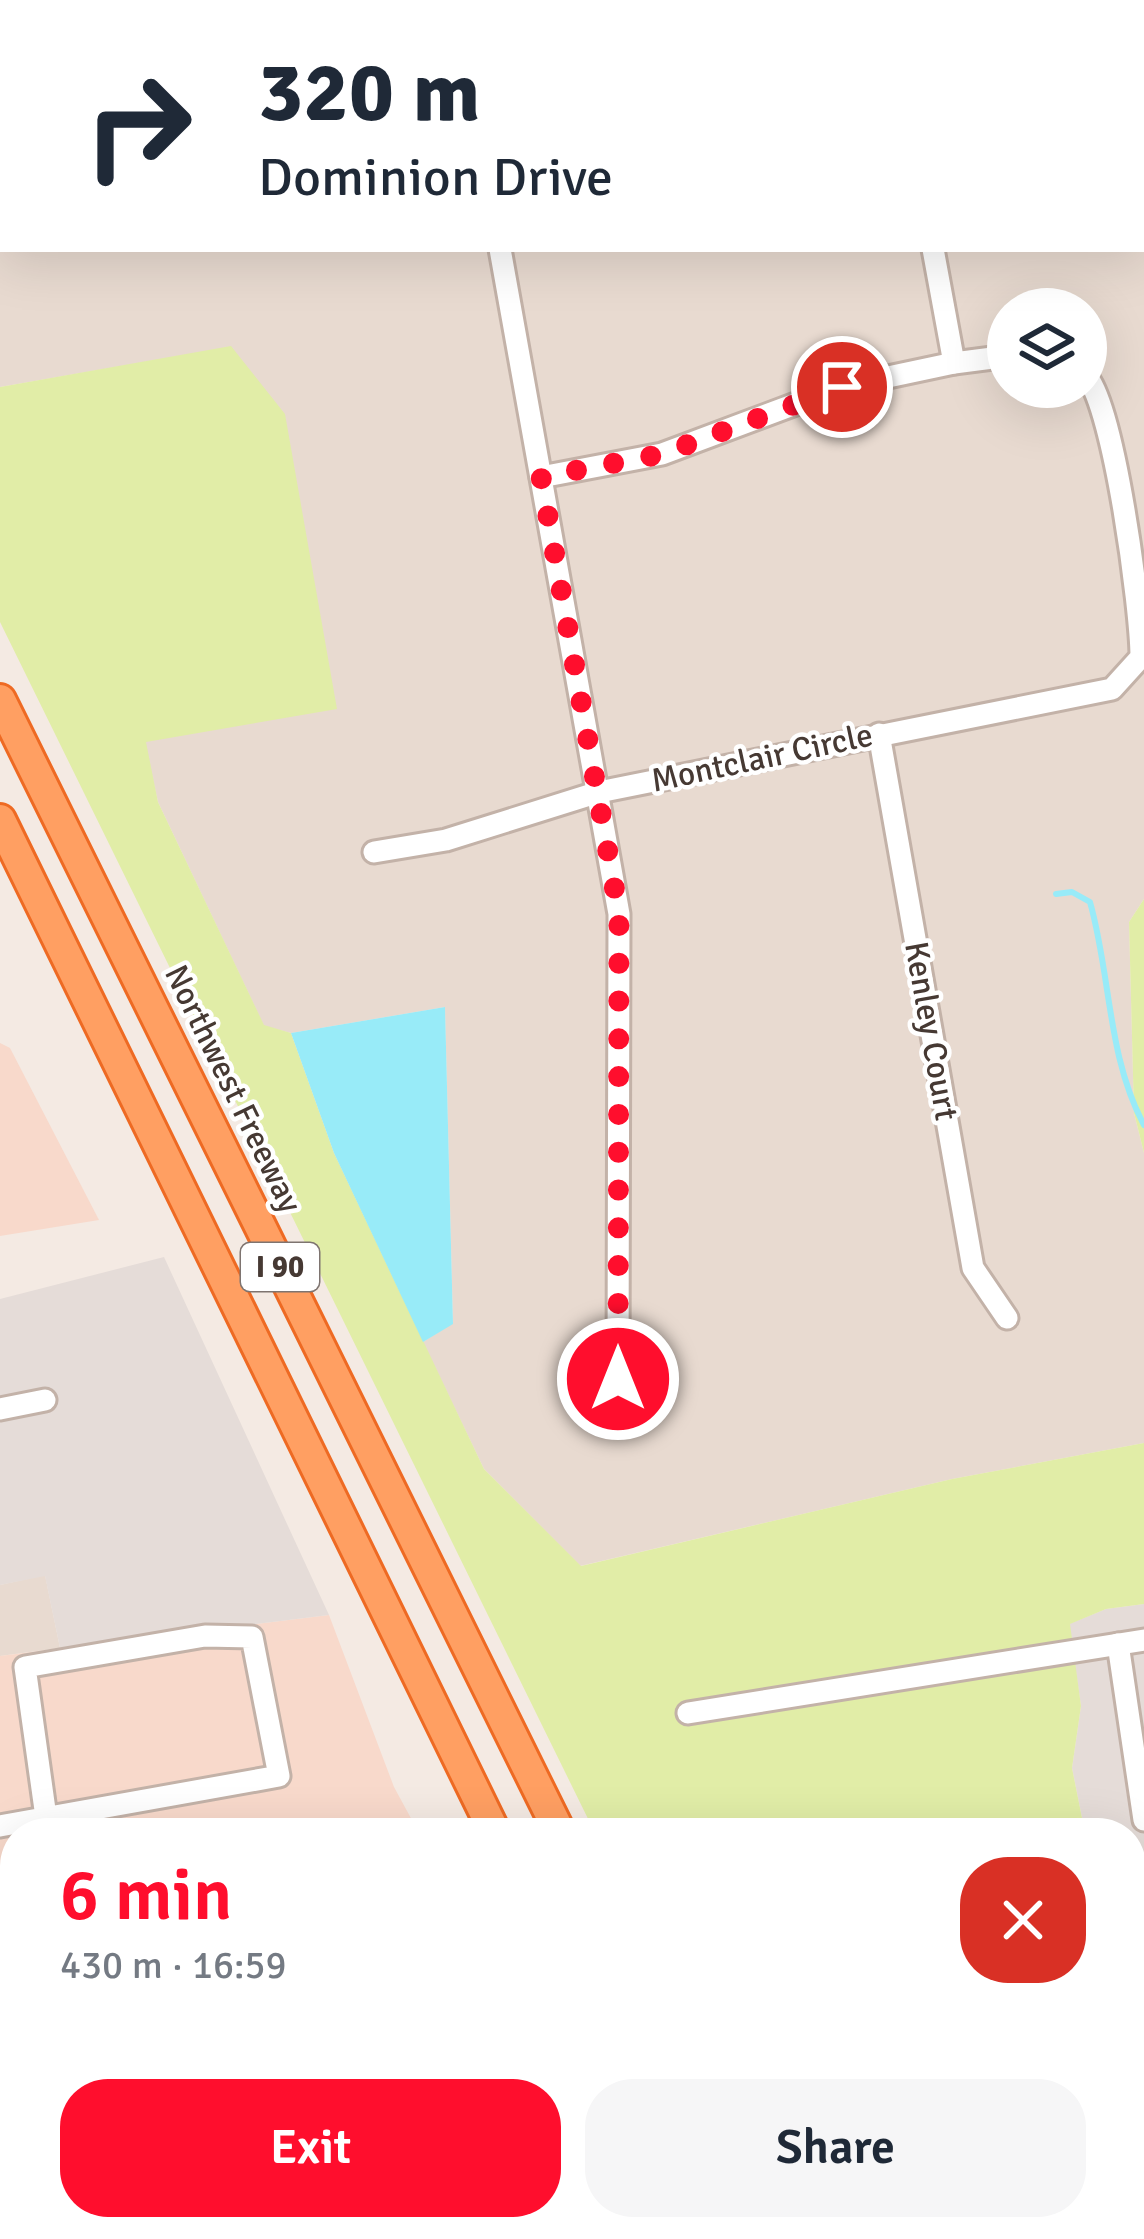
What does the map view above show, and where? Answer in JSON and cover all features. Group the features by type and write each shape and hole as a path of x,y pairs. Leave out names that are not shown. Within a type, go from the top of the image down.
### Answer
{"highway":[{"name":"Northwest Freeway","path":"0,700 553,1818"},
{"name":"I 90","path":"0,820 488,1818"}],"street":[{"path":"501,252 619,914 618,1379"},
{"path":"934,252 954,363"},
{"path":"541,477 662,454 842,387 987,359"},
{"path":"1103,408 1141,620 1141,657"},
{"name":"Montclair Circle","path":"374,851 446,840 598,792 1112,689 1141,657"},
{"name":"Kenley Court","path":"879,734 973,1268 1007,1318"},
{"path":"0,1409 45,1400"},
{"path":"41,1818 279,1776 252,1637 205,1636 25,1667 46,1817"},
{"path":"688,1713 1144,1640"},
{"path":"1118,1644 1144,1818"}],"shaded area":[{"path":"0,252 1144,252 1144,899 1129,922 1134,1113 1144,1153 1144,1443 952,1479 580,1566 484,1469 423,1342 453,1323 445,1007 291,1033 264,1026 158,802 145,743 231,347 0,387"},
{"path":"0,1043 10,1048 99,1220 0,1236"},
{"path":"164,1257 329,1615 60,1648 45,1576 0,1585 0,1299"},
{"path":"45,1575 60,1648 0,1656 0,1585"},
{"path":"1144,1604 1144,1818 1082,1818 1072,1768 1081,1706 1069,1624 1106,1609"},
{"path":"329,1615 394,1787 411,1818 0,1818 0,1656"}],"green space":[{"path":"231,346 285,414 337,709 146,742 158,802 264,1025 291,1033 334,1153 484,1469 581,1566 952,1479 1144,1443 1144,1604 1106,1609 1070,1624 1081,1706 1072,1768 1082,1818 588,1818 0,622 0,387"},
{"path":"1144,899 1144,1153 1134,1113 1129,922"}],"water":[{"path":"445,1007 453,1324 423,1342 334,1153 291,1033"}],"waterway":[{"path":"1056,894 1072,892 1090,902 1116,1044 1144,1125"}],"route":[{"path":"618,1379 619,914 541,477 662,454 842,387"}]}
